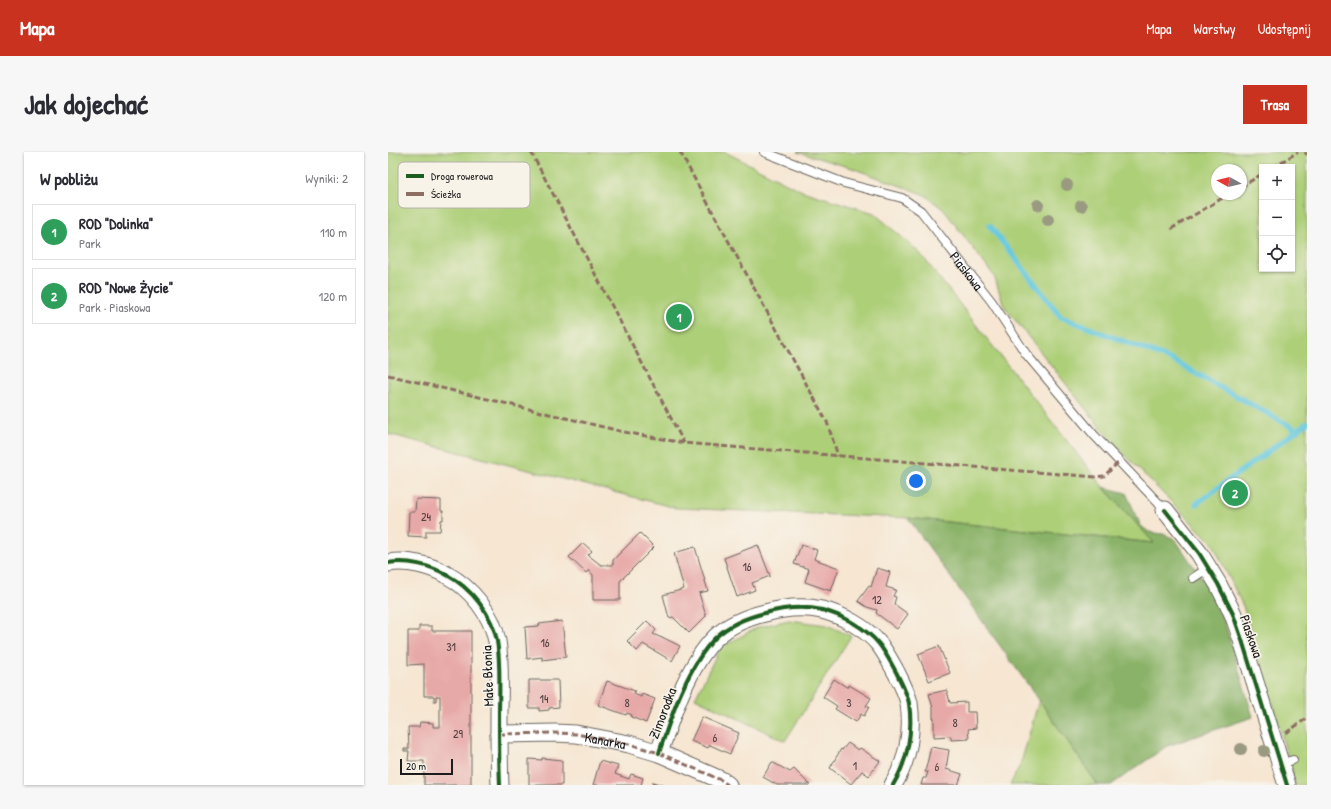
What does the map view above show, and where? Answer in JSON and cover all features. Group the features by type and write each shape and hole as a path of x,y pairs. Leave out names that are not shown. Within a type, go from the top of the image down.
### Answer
{"street":[{"name":"Piaskowa","path":"1165,510 1194,546 1228,603 1287,762 1287,785"},
{"name":"Małe Błonia","path":"388,563 409,562 423,565 440,571 453,578 466,588 477,600 492,625 497,641 499,664 500,785"},
{"name":"Zimorodka","path":"658,753 680,694 702,654 717,636 737,623 756,615 778,610 799,608 822,610 861,628 878,643 891,662 909,702 910,727 908,750 902,771 893,785"},
{"name":"Kanarka","path":"499,734 576,734 629,744 658,753 721,780 728,785"}],"lane":[{"name":"Piaskowa","path":"764,152 844,183 902,198 921,211 992,302 1026,354 1094,435 1165,510"},
{"path":"1193,578 1208,568"}],"green space":[{"path":"388,152 725,152 802,191 874,213 919,252 1103,487 1155,543 908,518 676,508 388,434"},
{"path":"797,152 1307,152 1307,785 1295,785 1275,710 1243,606 1213,544 1112,442 1004,306 994,276 944,210 925,195 852,168"},
{"path":"1103,487 1126,493 1141,526 1149,532 1163,534 1175,539 1219,604 1253,717 1167,746 1111,785 1098,785 1039,700 908,518 1154,543"},
{"path":"789,620 827,625 851,636 785,741 695,698 720,648 758,627"},
{"path":"1039,700 1098,785 1010,785 1021,763"}],"building":[{"path":"416,499 441,500 443,520 441,520 440,531 426,531 426,537 408,536 409,512 415,512"},
{"path":"640,533 654,547 620,581 620,600 593,600 593,575 589,570 586,573 569,557 583,543 592,551 588,555 601,565 613,565 613,560"},
{"path":"758,545 770,576 752,583 755,590 737,597 724,558"},
{"path":"801,545 817,550 814,559 839,568 831,591 805,582 809,569 794,564"},
{"path":"695,547 708,591 699,593 706,616 689,633 673,617 669,618 663,595 684,589 674,553"},
{"path":"877,568 890,572 886,587 896,590 893,596 896,597 894,604 908,614 897,629 876,613 877,610 867,607 858,601 869,586 871,587"},
{"path":"562,621 566,657 542,660 542,657 527,659 525,627 539,626 539,624"},
{"path":"647,621 656,630 653,634 680,646 672,661 643,644 637,651 627,641"},
{"path":"419,626 432,626 432,631 471,631 471,785 424,785 424,761 408,761 409,751 404,751 404,749 409,749 408,727 419,727 420,722 433,723 433,727 440,727 440,696 436,696 436,701 434,701 434,696 424,696 424,664 408,665 408,631 419,631"},
{"path":"939,646 950,673 929,681 918,654"},
{"path":"834,679 848,688 849,685 871,698 866,706 869,707 864,716 861,714 856,722 835,709 837,706 823,697"},
{"path":"529,680 558,680 559,707 539,711 539,708 529,708"},
{"path":"607,681 635,691 634,694 641,697 642,694 655,699 646,723 631,717 632,715 627,713 626,715 598,705"},
{"path":"947,690 950,703 967,702 967,712 975,712 976,728 968,729 969,739 951,740 951,736 934,737 933,708 929,694"},
{"path":"702,717 739,733 730,754 710,745 708,748 691,741"},
{"path":"848,743 858,750 860,748 880,761 869,776 862,771 851,784 830,768 841,749 842,750"},
{"path":"931,747 949,750 946,769 962,774 958,785 921,785 923,778 926,778 928,772 925,772"},
{"path":"542,758 562,760 562,785 529,785 529,759 542,760"},
{"path":"600,761 618,766 615,774 629,779 631,774 643,778 641,785 593,785"},
{"path":"772,762 790,772 794,769 810,785 777,785 763,777"},
{"path":"653,782 662,785 652,785"}],"waterway":[{"path":"990,226 1061,317 1172,360 1297,430"},
{"path":"1196,504 1307,423"}],"marked path":[{"path":"531,152 684,443"},
{"path":"680,152 827,422 838,456"},
{"path":"1278,164 1298,152"},
{"path":"1247,183 1259,176"},
{"path":"1171,229 1219,200"},
{"path":"388,375 624,432 684,443 1095,477 1104,476 1120,461"},
{"path":"1286,733 1307,718"},
{"path":"499,734 576,734 629,744 659,753 721,780 728,785"}],"cycle path":[{"path":"1165,510 1199,553 1218,584 1233,614 1287,785"},
{"path":"388,563 403,562 419,564 440,571 456,580 472,594 490,621 497,641 499,659 500,785"},
{"path":"659,753 675,707 689,676 697,662 716,637 733,625 745,619 772,611 801,608 815,609 830,612 845,619 861,628 874,638 886,654 904,688 909,703 910,735 906,756 893,785"}],"place":[{"name":"ROD \"Dolinka\"","path":"679,317"},
{"name":"ROD \"Nowe Życie\"","path":"1235,493"}]}
